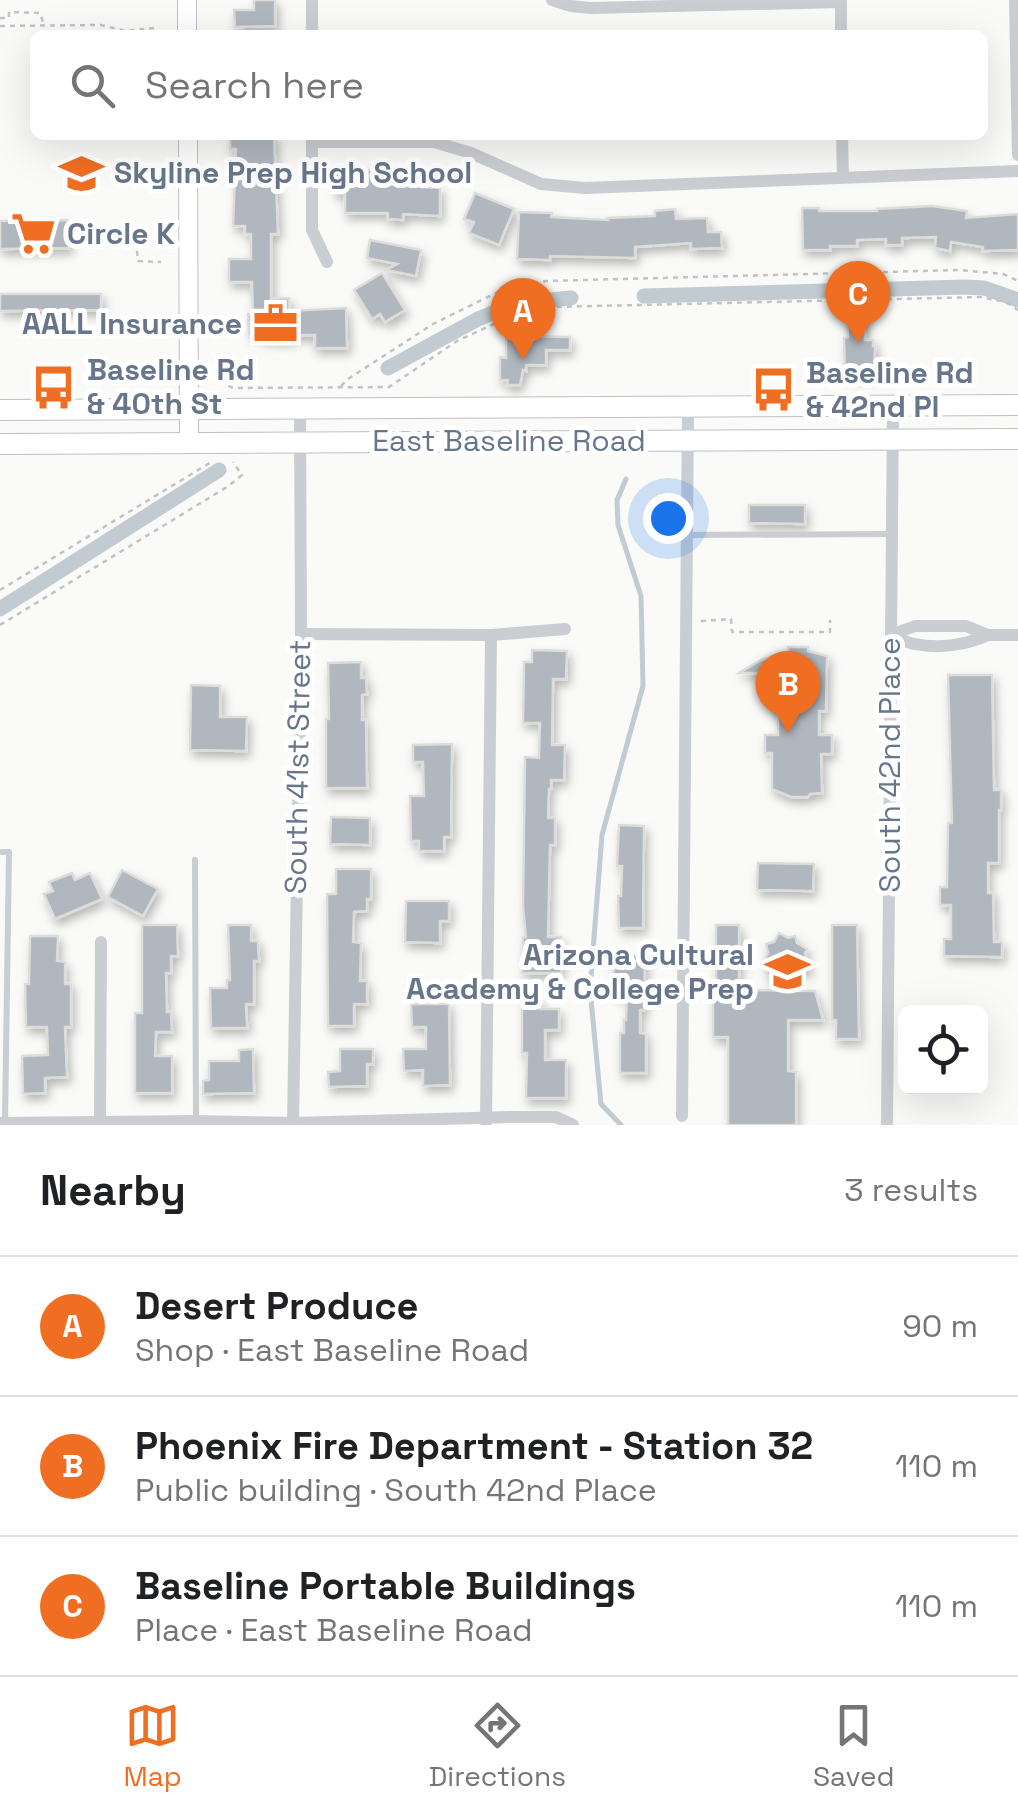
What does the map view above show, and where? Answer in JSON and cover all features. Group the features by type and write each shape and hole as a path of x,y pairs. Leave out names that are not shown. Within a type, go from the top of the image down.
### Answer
{"main road":[{"path":"187,0 187,30"},
{"path":"188,140 190,442"},
{"name":"East Baseline Road","path":"0,410 1018,406"},
{"name":"East Baseline Road","path":"0,444 1018,439"}],"street":[{"path":"312,0 312,30"},
{"path":"552,0 590,8 841,1 841,30"},
{"path":"1014,0 1018,156"},
{"path":"312,140 312,230 326,262"},
{"path":"373,140 434,142 471,153 541,184 585,188 1018,171"},
{"path":"842,140 843,176"},
{"name":"South 42nd Place","path":"886,1125 893,406"},
{"path":"682,1116 688,407"},
{"name":"South 41st Street","path":"293,1124 300,409"},
{"path":"891,635 915,626 966,626 988,635 1018,635 1018,645"},
{"path":"956,626 956,644"},
{"path":"300,634 490,634 564,629"},
{"path":"486,1122 490,634"},
{"path":"891,635 915,644 968,644 988,635"},
{"path":"101,942 104,1123"},
{"path":"2,1122 293,1124 486,1122 556,1117 573,1125"}],"lane":[{"path":"686,535 892,534"},
{"path":"0,852 8,852 2,1122"},
{"path":"195,860 196,1121"}],"path":[{"path":"0,18 10,18 9,12 40,13 44,26"},
{"path":"0,26 101,25 122,30"},
{"path":"135,30 154,28"},
{"path":"136,241 138,262 161,262"},
{"path":"340,388 433,324 502,290 546,281 959,270 1003,274 1018,281"},
{"path":"219,382 233,388 390,387 457,341 520,312 553,307 980,297 1006,302 1018,310"},
{"path":"0,590 218,458"},
{"path":"0,624 227,488 242,475 230,458"},
{"path":"700,621 731,619 732,632 830,632 830,620"}],"building":[{"path":"254,0 275,0 275,26 235,27 234,10 254,10"},
{"path":"230,140 274,140 278,234 271,234 271,299 289,298 289,311 346,308 347,348 315,348 315,335 295,335 289,339 249,334 252,282 229,282 229,259 251,259 251,234 245,234 245,226 233,226 236,149 230,149"},
{"path":"334,171 405,171 404,186 440,188 440,216 403,214 403,220 388,219 388,213 345,213 345,193 334,193"},
{"path":"475,193 514,209 499,245 469,233 474,222 464,219"},
{"path":"932,206 967,211 966,218 1018,214 1018,250 983,251 983,247 951,242 950,251 935,248 936,237 902,238 902,245 886,245 886,239 857,240 857,246 803,250 802,208 877,211"},
{"path":"675,209 676,219 707,218 708,232 721,232 722,248 691,249 691,243 635,247 635,258 517,259 519,212 608,220 655,216 655,211"},
{"name":"Circle K","path":"68,220 69,248 0,249 0,221"},
{"path":"370,240 421,250 416,276 386,270 397,264 367,258"},
{"path":"382,273 405,310 385,322 380,314 372,319 354,290"},
{"name":"Circle K","path":"0,294 101,294 101,310 0,311"},
{"path":"847,314 864,314 865,340 873,340 875,346 874,375 845,376"},
{"path":"506,333 570,337 570,350 546,350 546,365 526,365 520,385 507,385 508,380 500,380 500,357 506,358"},
{"path":"749,505 805,505 805,524 749,523"},
{"path":"788,647 808,647 808,651 827,656 826,711 819,711 819,735 832,735 832,754 821,754 822,793 808,797 791,797 772,789 772,753 765,753 765,735 778,735 778,709 772,710 772,673 739,673 788,651"},
{"path":"532,650 567,651 566,679 553,679 552,745 565,745 564,780 551,780 548,818 555,818 555,845 550,845 548,937 561,937 561,973 522,973 526,937 525,757 539,758 540,723 523,723 524,662 532,662"},
{"path":"361,662 367,694 362,695 362,720 366,720 367,788 326,788 328,663"},
{"path":"948,675 992,675 994,790 1001,790 1001,810 999,863 988,863 988,893 993,893 994,942 1002,942 1002,957 944,956 944,939 951,939 951,905 940,905 940,887 947,887 948,823 952,823"},
{"path":"191,685 220,686 220,717 247,717 246,751 190,750"},
{"path":"452,744 451,837 444,837 444,851 419,851 419,841 411,841 410,796 424,796 423,762 413,762 413,745"},
{"path":"331,817 370,818 370,845 330,844"},
{"path":"619,825 644,826 643,928 619,928"},
{"path":"758,863 814,864 813,891 757,890"},
{"path":"336,869 371,869 367,911 354,912 353,942 361,943 360,981 367,981 367,1004 354,1004 354,1026 328,1026 327,894 336,894"},
{"path":"122,870 158,889 143,916 108,897"},
{"path":"72,873 75,880 90,873 102,899 55,919 44,894 53,891 49,882"},
{"path":"406,901 449,901 449,921 440,921 440,943 405,942"},
{"path":"142,925 177,925 178,956 171,956 171,973 166,973 172,1032 156,1032 155,1056 172,1056 172,1093 135,1093 135,1013 142,1013"},
{"path":"228,925 251,925 251,941 258,941 254,1004 246,1004 247,1028 211,1028 210,988 227,988 230,980"},
{"path":"716,925 739,925 739,1006 747,990 815,991 823,1020 788,1020 788,1071 796,1072 796,1125 728,1125 728,1037 713,1037"},
{"path":"832,925 857,925 859,1039 836,1039 836,1020 832,1020"},
{"path":"779,933 788,938 795,936 797,943 807,949 809,969 769,980 764,961 768,953 766,944 774,942"},
{"path":"30,936 58,936 57,961 65,962 65,984 71,984 71,1027 65,1027 67,1077 45,1078 45,1093 23,1094 22,1056 48,1055 47,1027 26,1027"},
{"path":"614,955 645,955 640,1033 646,1034 646,1073 620,1073 620,1033 624,1033 627,994 613,994"},
{"path":"522,999 540,999 540,1009 559,1009 559,1030 545,1030 545,1060 566,1060 566,1098 526,1098"},
{"path":"411,1004 449,1004 450,1085 423,1086 423,1070 404,1071 403,1049 426,1049 426,1027 412,1027"},
{"path":"253,1049 254,1093 203,1094 203,1081 209,1080 209,1061 239,1061 239,1050"},
{"path":"340,1049 373,1049 373,1064 367,1064 367,1086 329,1087 328,1072 340,1071"}],"waterway":[{"path":"644,296 965,287 984,288 1018,300"},
{"path":"388,368 478,319 517,303 571,298"},
{"path":"0,609 219,470"},
{"path":"621,1125 601,1104 590,989 602,835 643,686 641,596 618,525 617,500 626,479"}],"place":[{"name":"Skyline Prep High School","path":"81,173"},
{"name":"Circle K","path":"34,234"},
{"name":"AALL Insurance","path":"275,324"},
{"name":"Baseline Portable Buildings","path":"858,343"},
{"name":"Desert Produce","path":"523,360"},
{"name":"Baseline Rd & 40th St","path":"54,387"},
{"name":"Baseline Rd & 42nd Pl","path":"773,390"},
{"name":"Phoenix Fire Department - Station 32","path":"788,733"},
{"name":"Arizona Cultural Academy & College Prep","path":"787,972"}]}
